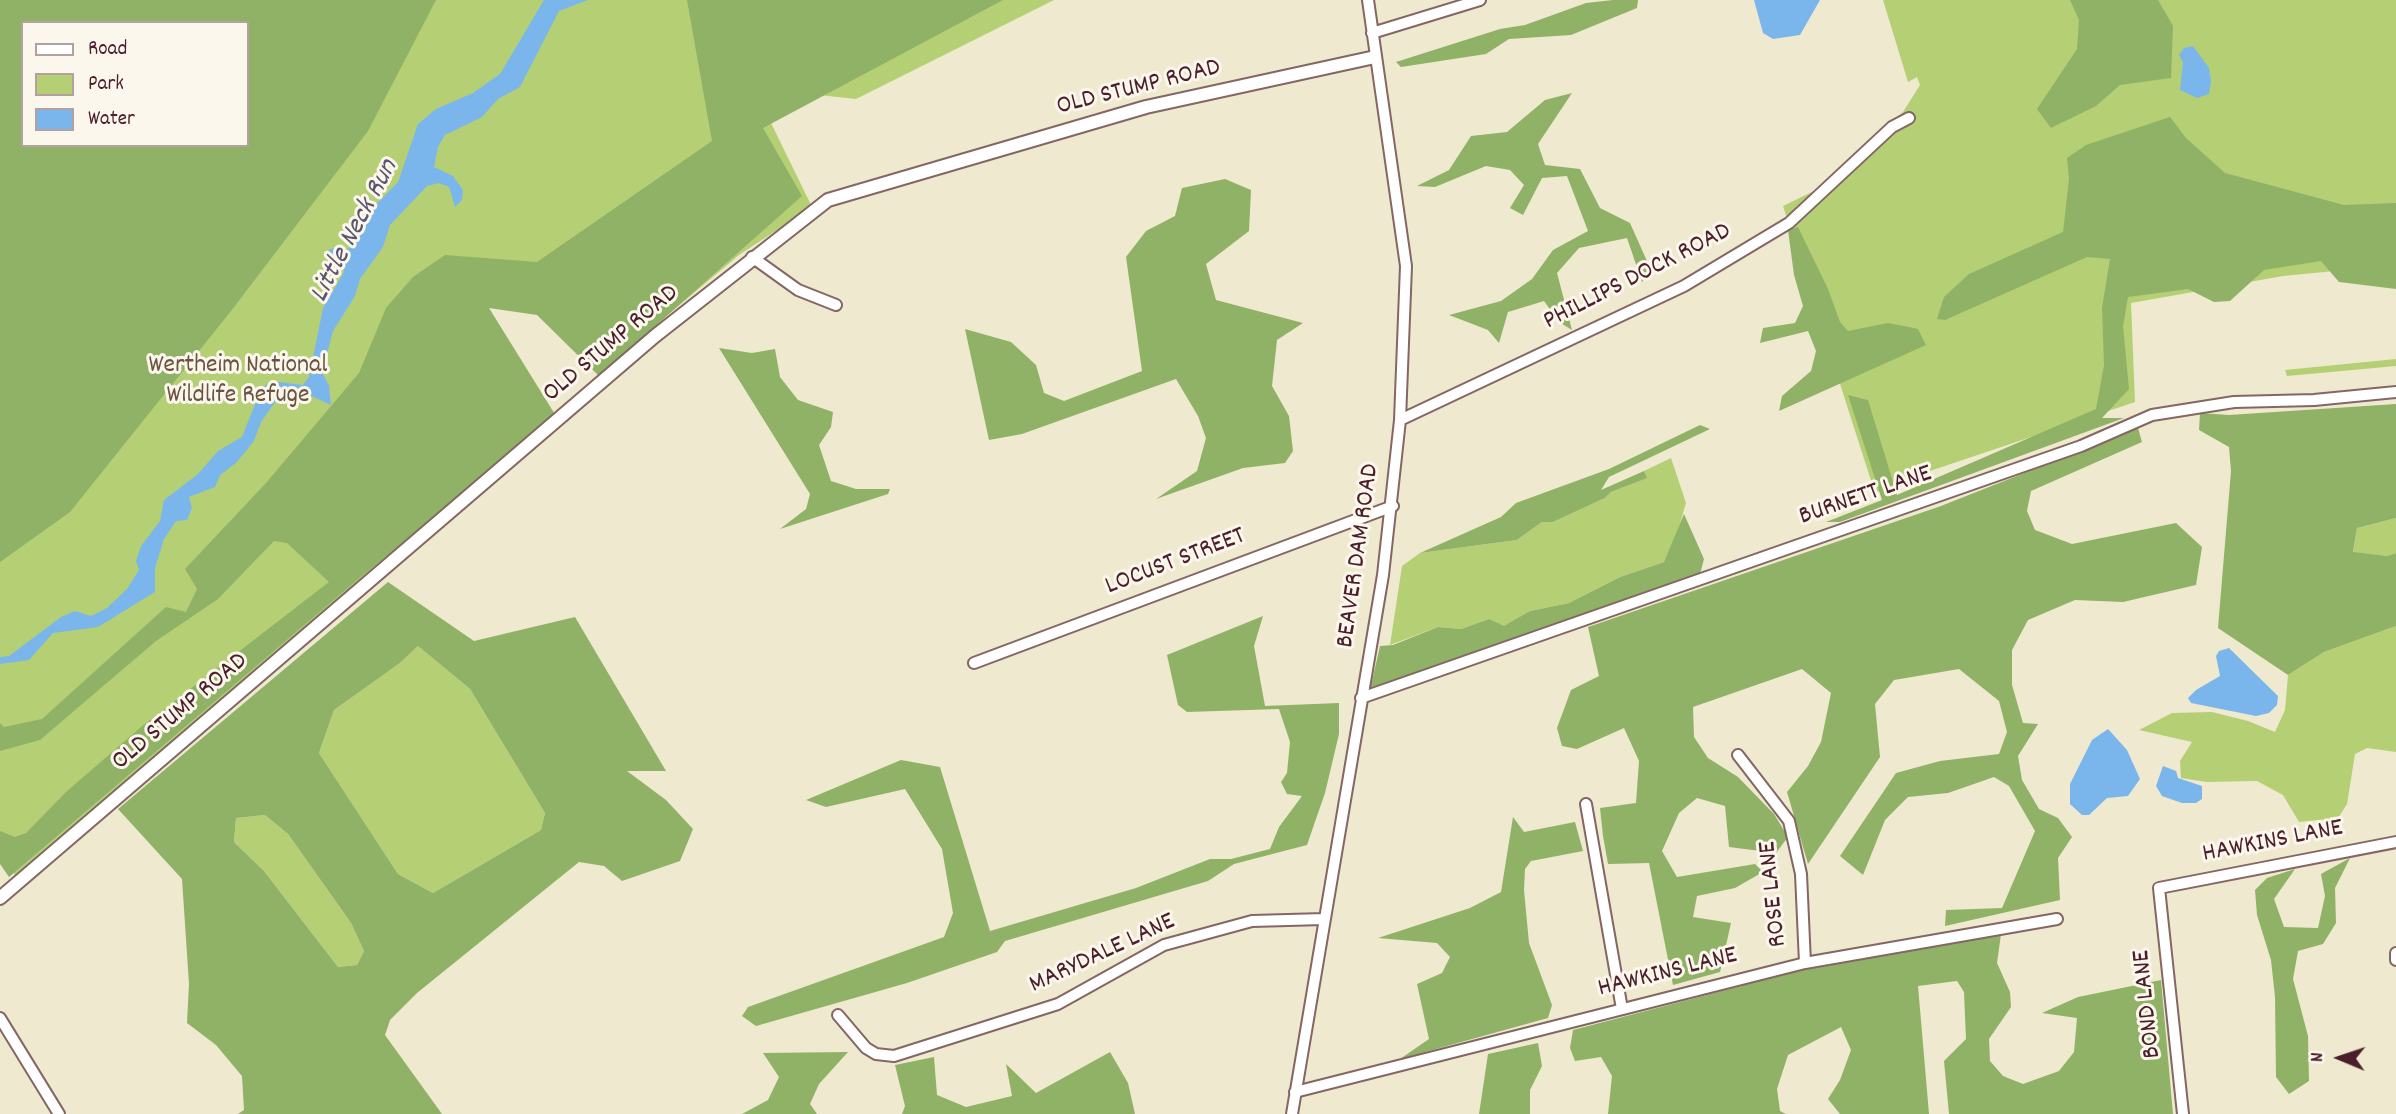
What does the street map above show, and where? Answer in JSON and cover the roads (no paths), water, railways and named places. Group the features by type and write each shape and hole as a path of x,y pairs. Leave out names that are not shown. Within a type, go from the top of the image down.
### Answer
{"street":[{"name":"BEAVER DAM ROAD","path":"1292,1114 1393,506 1400,419 1406,266 1368,0"},
{"path":"1372,33 1480,0"},
{"name":"OLD STUMP ROAD","path":"0,898 655,336 752,257 828,200 1146,107 1375,57"},
{"name":"PHILLIPS DOCK ROAD","path":"1400,419 1684,286 1788,223 1892,127 1909,118"},
{"path":"752,257 798,290 836,305"},
{"name":"BURNETT LANE","path":"1361,698 2081,446 2152,415 2234,402 2314,400 2396,392"},
{"name":"LOCUST STREET","path":"974,663 1393,506"},
{"name":"ROSE LANE","path":"1738,755 1789,821 1801,874 1805,962"},
{"path":"1586,804 1622,1009"},
{"name":"HAWKINS LANE","path":"2159,888 2396,842"},
{"name":"BOND LANE","path":"2159,888 2183,1114"},
{"name":"MARYDALE LANE","path":"838,1014 866,1048 876,1054 894,1056 1058,1004 1164,945 1252,921 1324,919"},
{"name":"HAWKINS LANE","path":"1294,1092 1805,962 2057,919"},
{"path":"0,1018 59,1114"}],"water":[{"path":"544,0 588,0 559,11 520,87 498,99 482,117 445,135 438,147 434,167 453,176 463,190 462,200 455,207 449,187 439,183 427,186 390,225 383,247 360,279 355,296 333,331 322,372 329,386 331,405 307,394 278,398 261,422 254,441 236,463 220,475 215,487 189,497 192,508 187,520 176,521 164,539 155,568 155,592 98,627 53,633 29,660 0,664 0,657 9,656 61,617 75,611 91,616 107,608 127,589 139,570 136,561 141,546 160,521 164,500 198,474 218,451 242,437 261,389 271,381 303,385 309,377 323,308 344,272 343,265 328,250 337,247 344,252 353,245 371,210 398,182 418,124 436,109 473,93 500,74"},
{"path":"1754,0 1820,0 1800,35 1773,39 1763,33"},
{"path":"2193,46 2209,68 2211,81 2209,94 2197,98 2180,90 2183,62 2179,55 2184,48"},
{"path":"2229,648 2278,696 2277,705 2269,713 2256,716 2191,703 2188,698 2196,690 2220,676 2216,656 2219,651"},
{"path":"2108,729 2127,750 2140,779 2128,796 2107,798 2089,815 2082,815 2070,804 2070,784 2092,740"},
{"path":"2163,766 2176,771 2178,778 2202,786 2202,799 2196,803 2182,803 2162,796 2156,786"}],"water label":[{"name":"Little Neck Run","path":"356,232"}],"park label":[{"name":"Wertheim National Wildlife Refuge","path":"238,382"}]}
